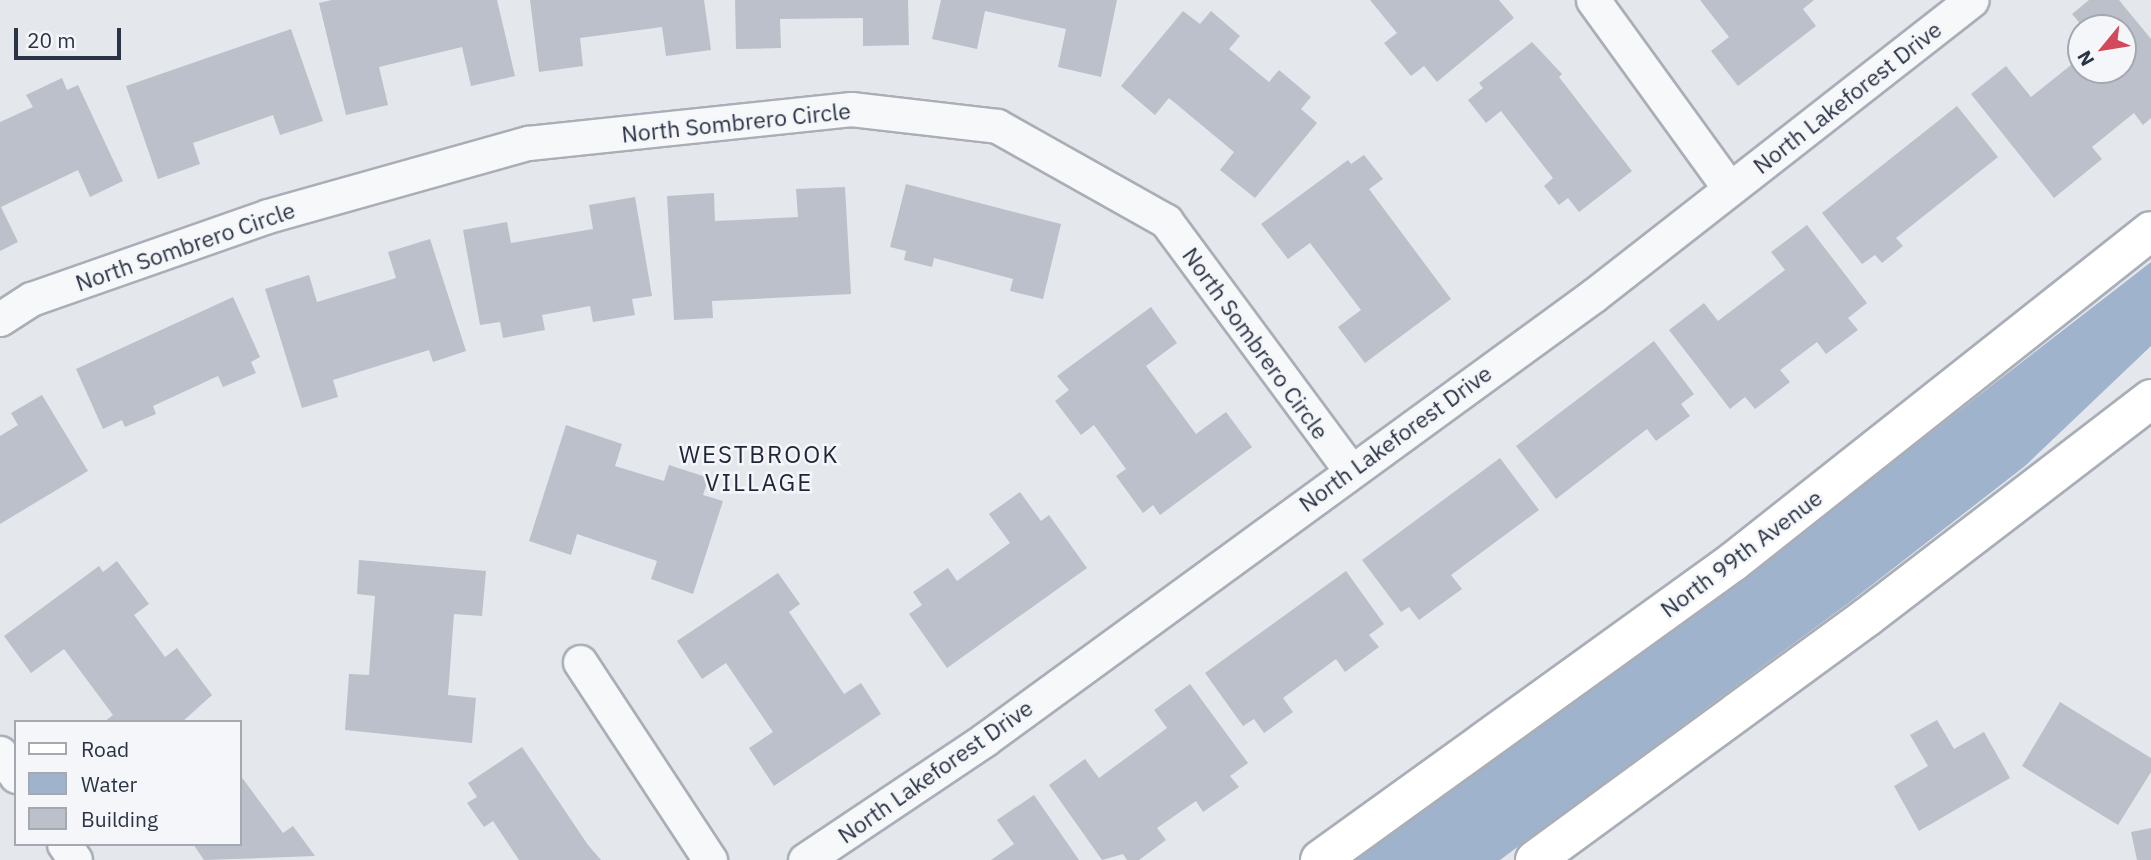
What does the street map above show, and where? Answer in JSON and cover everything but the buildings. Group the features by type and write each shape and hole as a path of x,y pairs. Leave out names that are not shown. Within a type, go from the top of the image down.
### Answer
{"main road":[{"name":"North 99th Avenue","path":"1321,860 1733,562 2151,230"},
{"path":"1535,860 1867,617 2151,400"}],"street":[{"path":"1593,0 1729,188"},
{"name":"North Lakeforest Drive","path":"805,860 984,740 1350,470 1594,295 1972,0"},
{"name":"North Sombrero Circle","path":"0,319 31,299 268,216 528,143 851,108 997,126 1166,221 1350,470"},
{"path":"580,662 710,860"},
{"path":"0,754 14,773"}],"water":[{"path":"2151,262 2151,346 2025,466 1850,602 1500,860 1355,860 1827,513"}],"district":[{"name":"WESTBROOK VILLAGE","path":"759,469"}]}
